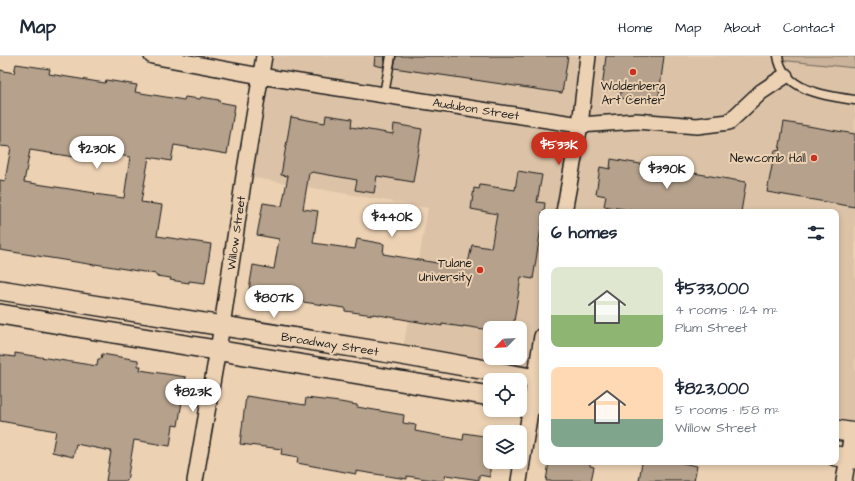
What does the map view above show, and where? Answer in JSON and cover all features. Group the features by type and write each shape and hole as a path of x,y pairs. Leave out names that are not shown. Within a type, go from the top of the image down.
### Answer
{"street":[{"name":"Audubon Street","path":"152,56 260,76 580,125 636,121 697,126 729,122 760,92 785,76"},
{"name":"Willow Street","path":"195,481 222,326 264,56"},
{"path":"565,209 580,125 588,56"},
{"name":"Broadway Street","path":"0,290 402,355 538,380"},
{"name":"Broadway Street","path":"0,314 483,395"},
{"path":"519,481 531,403 538,380 539,369"},
{"path":"844,481 848,432"}],"lane":[{"path":"384,94 391,56"},
{"path":"778,56 785,76 802,88 834,98 855,100"}],"shaded area":[{"name":"Tulane University","path":"264,56 855,56 855,433 839,430 839,209 539,209 539,378 527,376 527,373 507,373 402,355 428,208 244,176"},
{"path":"779,56 855,56 855,68 779,60"}],"building":[{"path":"375,56 385,56 383,67 374,65"},
{"path":"396,56 568,56 562,93 394,68"},
{"name":"Woldenberg Art Center","path":"606,56 664,56 658,103 620,98 621,91 602,89"},
{"path":"16,64 50,69 49,74 105,83 106,80 137,85 135,92 184,100 185,97 200,99 201,97 219,100 219,102 235,105 227,154 174,145 171,161 149,157 141,202 162,205 157,236 211,244 205,283 189,281 189,283 170,280 171,278 156,276 156,274 0,250 0,180 5,181 11,147 0,146 0,70 14,73","holes":["30,150 99,161 100,152 130,157 124,198 24,182"]},
{"path":"326,115 352,119 351,127 393,134 394,124 422,129 413,182 377,176 374,193 355,190 357,180 312,172 309,173 303,209 318,211 313,243 355,249 357,239 384,244 383,254 467,268 472,245 491,248 497,214 471,209 474,188 479,189 480,185 515,190 518,171 542,175 537,202 545,203 544,209 539,209 539,241 533,279 521,277 514,321 483,321 483,329 442,324 442,326 373,314 345,311 345,308 289,300 288,303 248,296 253,265 274,269 279,239 257,235 263,203 282,206 288,176 281,175 291,117 325,123"},
{"name":"Newcomb Hall","path":"784,122 855,134 855,207 767,192 775,150 779,151"},
{"path":"611,159 746,182 742,209 623,209 604,206 606,196 596,194 600,167 610,169"},
{"path":"15,353 97,366 98,359 101,359 102,354 138,360 138,366 141,366 140,370 186,377 178,426 173,425 170,446 134,440 127,481 106,481 111,451 76,444 73,457 52,452 56,431 0,421 0,355 15,357"},
{"path":"246,396 305,405 306,398 340,402 357,405 357,407 404,415 403,423 416,425 415,431 463,440 464,433 483,436 483,469 490,469 490,477 479,475 479,480 446,475 444,481 439,481 407,476 407,479 356,471 356,474 297,463 298,457 281,454 282,449 240,444"},
{"path":"549,465 590,465 594,467 591,481 546,481"},
{"path":"642,465 697,466 694,481 639,481"}],"place":[{"name":"Woldenberg Art Center","path":"633,72"},
{"name":"Newcomb Hall","path":"814,158"},
{"name":"Tulane University","path":"480,270"}]}
